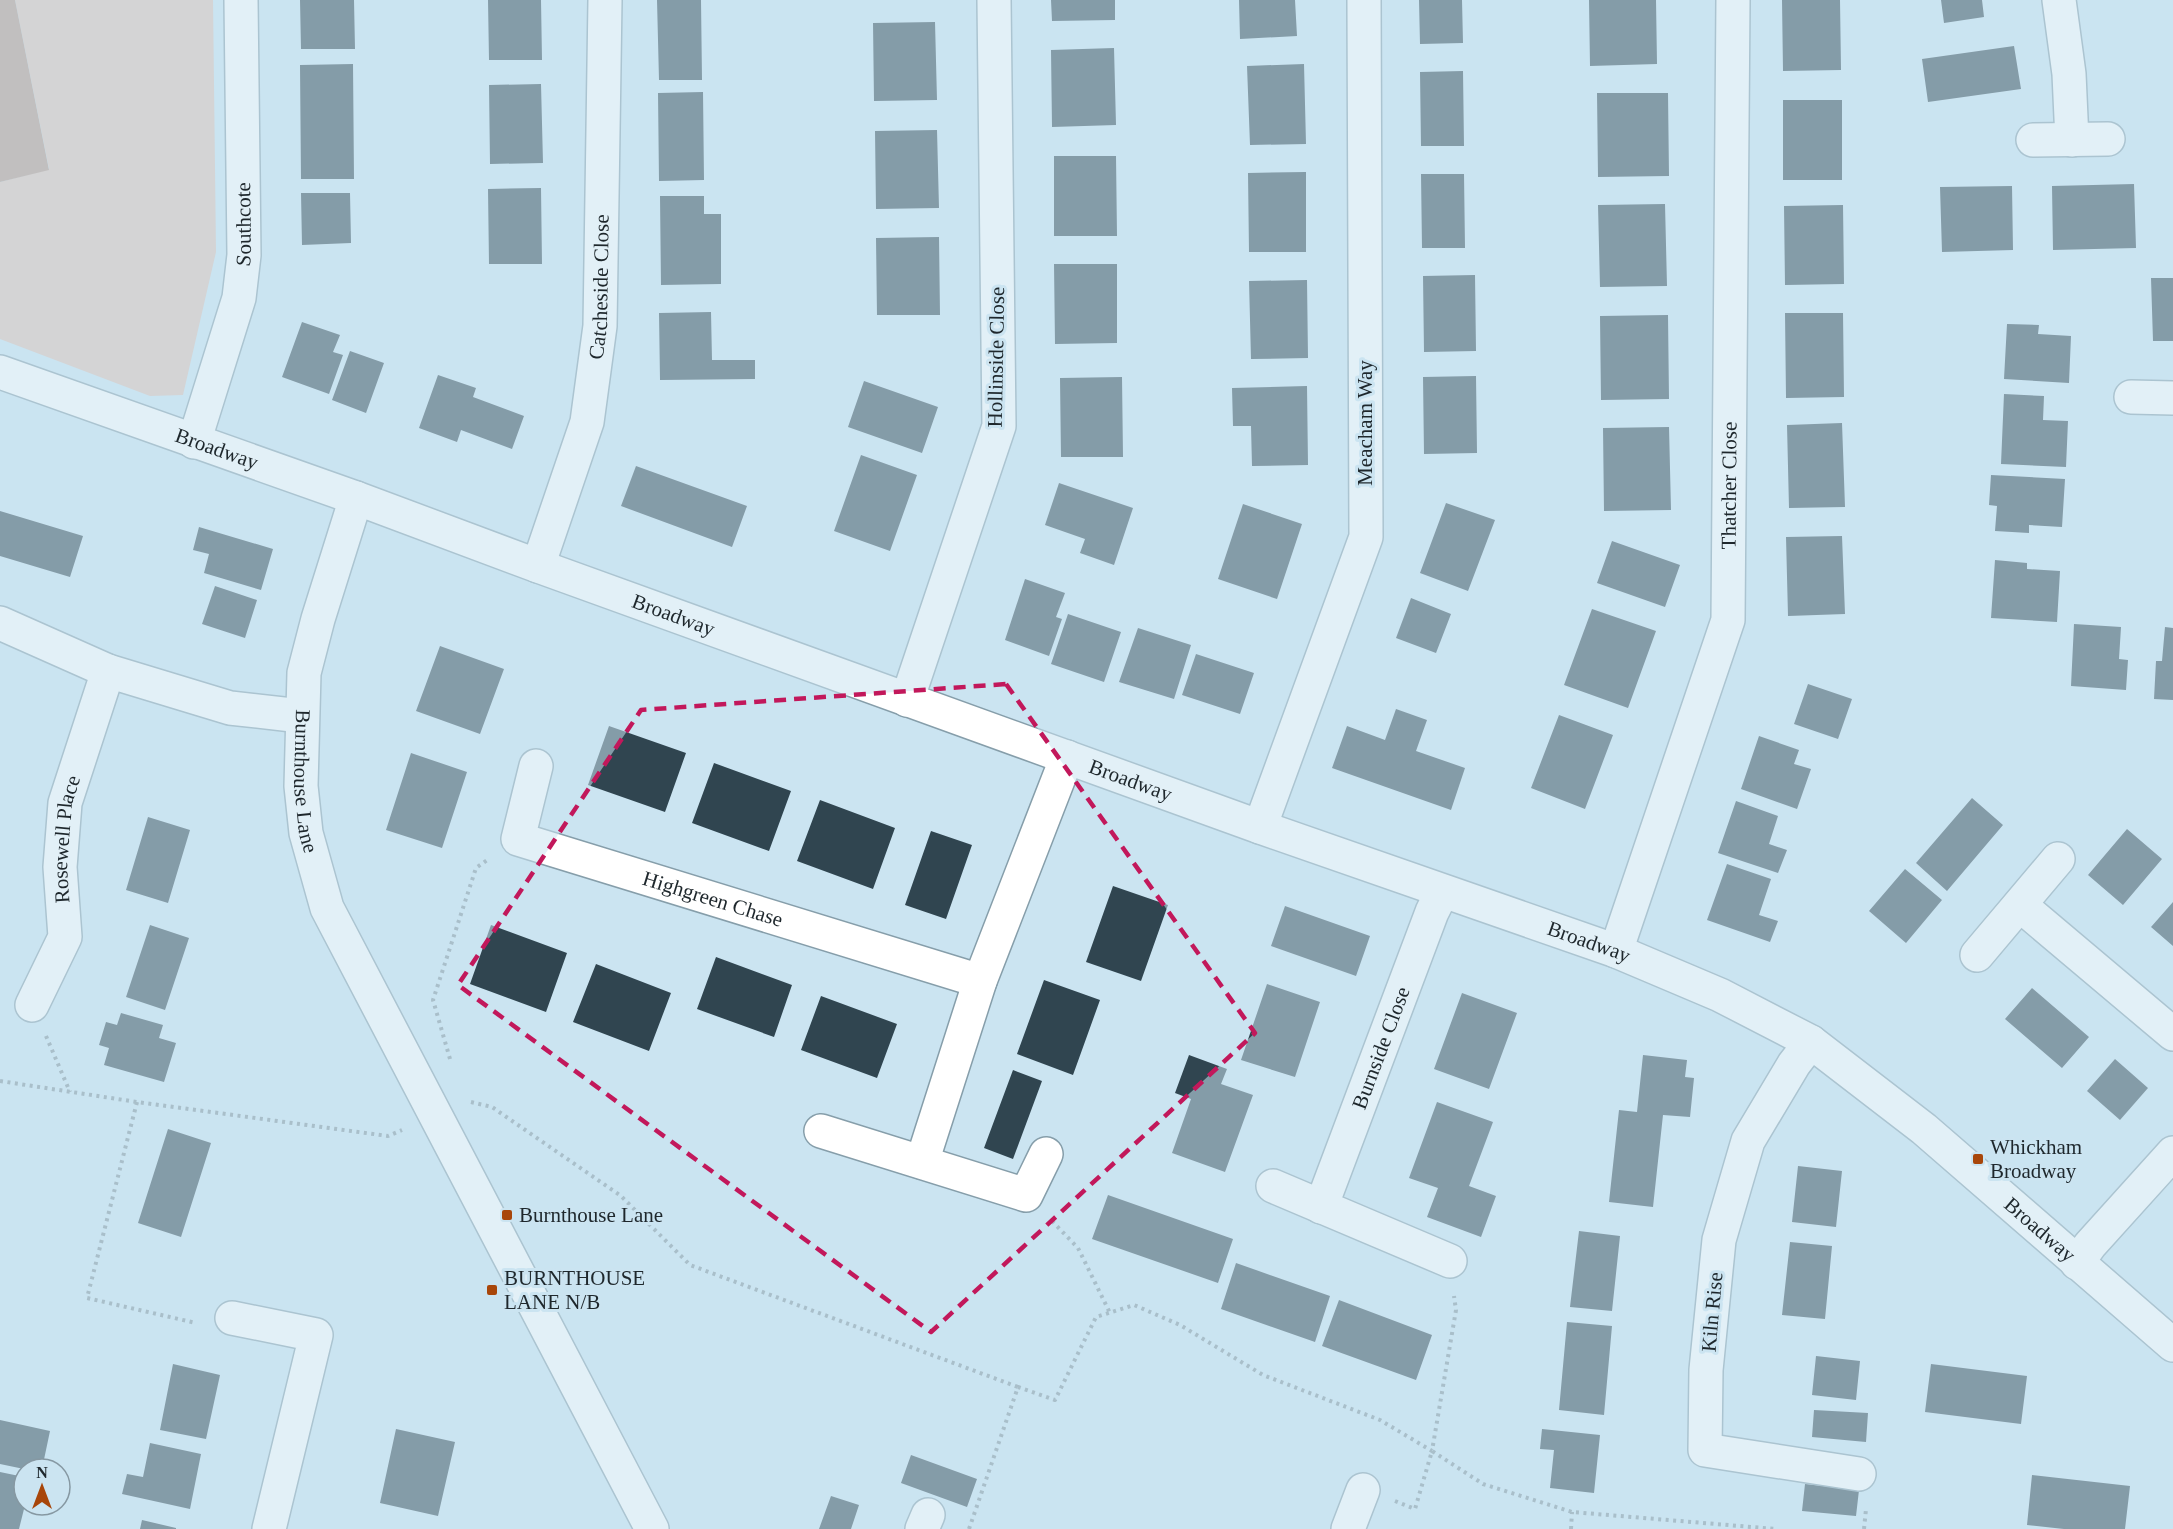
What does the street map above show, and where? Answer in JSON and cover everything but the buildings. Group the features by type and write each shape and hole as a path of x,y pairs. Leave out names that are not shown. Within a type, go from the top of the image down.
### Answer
{"street":[{"name":"Southcote","path":"194,442 239,298 244,255 241,0"},
{"name":"Catcheside Close","path":"538,566 586,423 600,326 605,0"},
{"name":"Hollinside Close","path":"907,700 999,426 994,0"},
{"name":"Meacham Way","path":"1260,827 1366,537 1364,0"},
{"name":"Thatcher Close","path":"1616,951 1728,620 1733,0"},
{"path":"2059,0 2069,74 2072,140"},
{"path":"2033,141 2108,139"},
{"name":"Broadway","path":"0,372 357,498 538,566 1260,827 1616,951 1720,995 1811,1042 1924,1129 2173,1345"},
{"path":"2131,397 2173,398"},
{"name":"Burnthouse Lane","path":"357,498 318,619 304,673 301,716 301,786 306,833 327,908 652,1529"},
{"path":"0,623 108,672 230,708 301,716"},
{"name":"Rosewell Place","path":"32,1005 65,937 60,867 65,803 108,672"},
{"path":"922,1162 980,981 1067,757"},
{"path":"518,839 536,766"},
{"name":"Highgreen Chase","path":"518,839 980,981"},
{"path":"1977,955 2058,859"},
{"name":"Burnside Close","path":"1321,1207 1432,912 1442,892"},
{"path":"2020,905 2173,1034"},
{"name":"Kiln Rise","path":"1811,1042 1794,1064 1748,1141 1719,1240 1706,1370 1705,1450 1858,1474"},
{"path":"821,1131 1026,1195 1046,1154"},
{"path":"2077,1263 2090,1245 2173,1154"},
{"path":"1273,1186 1450,1261"},
{"path":"232,1318 316,1335 269,1529"},
{"path":"1348,1529 1363,1490"}],"path":[{"path":"452,1067 433,1000 476,868 518,839"},
{"path":"32,1005 70,1092"},
{"path":"137,1102 87,1298 217,1328 232,1318"},
{"path":"1026,1195 1078,1248 1110,1313"},
{"path":"1363,1490 1415,1509 1432,1451 1456,1310 1450,1261"},
{"path":"969,1529 1018,1387 1055,1400 1096,1317 1134,1305 1180,1325 1263,1375 1380,1420 1483,1484 1572,1512 1776,1529"},
{"path":"1571,1529 1572,1512"}],"highlighted area":[{"path":"1006,684 1255,1033 931,1332 458,985 641,710"}],"shaded area":[{"path":"0,0 15,0 49,170 0,182"},
{"path":"15,0 213,0 216,252 183,395 150,396 0,339 0,182 49,169"}],"place":[{"name":"Whickham Broadway","path":"1978,1159"},
{"name":"Burnthouse Lane","path":"507,1215"},
{"name":"BURNTHOUSE LANE N/B","path":"492,1290"}]}
